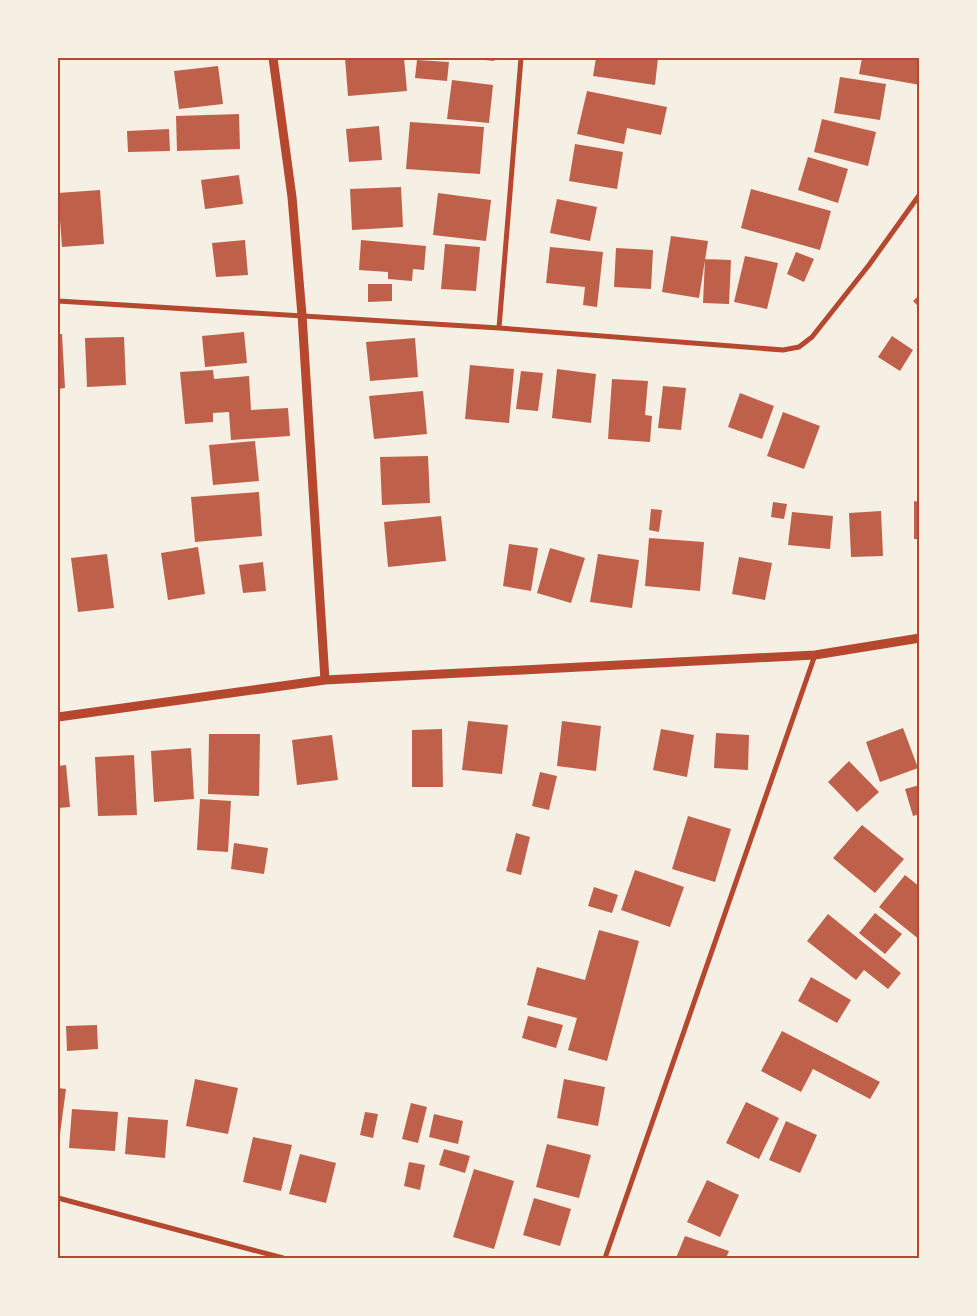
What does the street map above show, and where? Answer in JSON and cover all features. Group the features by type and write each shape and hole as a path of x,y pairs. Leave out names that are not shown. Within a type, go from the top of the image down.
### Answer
{"street":[{"path":"273,58 292,198 302,315 325,680"},
{"path":"499,328 521,58"},
{"path":"58,301 499,328 783,350 799,347 812,337 869,265 920,194"},
{"path":"58,717 325,680 815,655 920,638"},
{"path":"605,1258 815,655"},
{"path":"58,1198 283,1258"}],"building":[{"path":"345,58 404,58 407,91 348,96"},
{"path":"465,58 494,58 494,61"},
{"path":"596,58 658,58 655,85 593,76"},
{"path":"862,58 920,58 920,85 859,74"},
{"path":"417,60 449,62 447,81 415,78"},
{"path":"218,66 223,104 179,109 174,71"},
{"path":"840,77 886,84 880,120 834,113"},
{"path":"452,80 493,85 489,123 447,119"},
{"path":"587,91 667,107 661,135 627,128 624,144 577,134"},
{"path":"239,114 240,149 177,151 176,116"},
{"path":"822,119 876,132 868,166 814,152"},
{"path":"410,122 484,127 480,174 406,169"},
{"path":"379,126 382,160 349,162 346,129"},
{"path":"169,129 170,151 128,152 127,131"},
{"path":"575,144 623,152 617,189 569,181"},
{"path":"808,157 848,169 838,203 798,190"},
{"path":"239,175 243,204 205,209 201,180"},
{"path":"401,187 403,227 352,230 350,189"},
{"path":"751,189 831,211 820,250 741,228"},
{"path":"100,190 104,244 62,247 58,193"},
{"path":"438,193 491,200 486,241 433,235"},
{"path":"557,199 597,207 590,241 550,233"},
{"path":"671,236 708,241 699,298 662,292"},
{"path":"245,240 248,275 216,277 212,243"},
{"path":"361,240 426,246 424,270 413,269 412,281 388,279 388,272 359,270"},
{"path":"445,244 480,247 476,291 441,289"},
{"path":"550,247 603,252 597,307 583,305 585,287 546,283"},
{"path":"616,248 653,250 651,289 614,287"},
{"path":"796,252 814,259 804,282 787,274"},
{"path":"745,256 778,263 767,309 734,302"},
{"path":"705,259 731,260 729,304 703,303"},
{"path":"368,284 392,284 392,301 368,302"},
{"path":"920,294 920,308 913,301"},
{"path":"244,332 247,363 205,367 202,336"},
{"path":"58,334 62,334 65,388 58,389"},
{"path":"892,336 913,350 900,371 878,357"},
{"path":"124,337 126,385 87,387 85,338"},
{"path":"415,338 418,377 370,381 366,342"},
{"path":"470,365 514,369 509,423 465,419"},
{"path":"557,369 596,374 591,423 552,418"},
{"path":"213,370 214,379 249,376 251,410 288,408 290,436 231,440 229,412 213,413 213,422 185,424 180,372"},
{"path":"521,371 543,373 538,411 516,409"},
{"path":"612,379 648,381 645,415 652,416 650,442 608,439"},
{"path":"663,386 686,388 681,430 658,428"},
{"path":"423,391 427,434 374,439 369,396"},
{"path":"740,393 774,406 762,439 728,427"},
{"path":"783,412 820,426 804,469 767,456"},
{"path":"255,441 259,481 213,485 209,445"},
{"path":"428,456 430,503 382,505 380,457"},
{"path":"259,492 262,536 195,542 191,497"},
{"path":"914,501 920,502 920,539 914,539"},
{"path":"773,502 787,504 784,519 771,517"},
{"path":"651,509 662,510 659,532 649,530"},
{"path":"881,511 883,556 851,557 849,513"},
{"path":"792,512 833,516 830,549 788,545"},
{"path":"441,516 446,561 388,567 384,522"},
{"path":"649,538 704,542 700,591 645,586"},
{"path":"509,544 538,548 531,591 503,586"},
{"path":"198,547 205,594 168,600 161,553"},
{"path":"550,548 585,558 571,603 537,593"},
{"path":"107,554 114,608 78,612 71,558"},
{"path":"598,554 639,560 632,608 590,602"},
{"path":"739,557 772,563 765,600 732,594"},
{"path":"263,562 266,591 243,593 239,565"},
{"path":"468,721 508,725 502,774 462,770"},
{"path":"562,721 601,726 596,771 557,766"},
{"path":"903,728 918,768 880,782 866,742"},
{"path":"442,729 443,787 412,787 412,730"},
{"path":"661,729 694,735 687,777 653,770"},
{"path":"716,733 749,735 748,770 714,768"},
{"path":"209,734 260,734 259,796 208,794"},
{"path":"332,735 338,780 297,785 292,740"},
{"path":"191,748 194,799 154,802 151,751"},
{"path":"134,755 137,815 98,816 95,757"},
{"path":"849,761 879,792 857,812 828,782"},
{"path":"66,765 70,807 58,808 58,766"},
{"path":"540,772 557,776 549,810 532,806"},
{"path":"920,785 920,814 913,816 905,789"},
{"path":"200,799 231,801 228,852 197,850"},
{"path":"688,816 731,829 715,882 672,869"},
{"path":"862,825 904,859 875,893 833,858"},
{"path":"516,833 530,837 521,875 506,871"},
{"path":"234,843 268,848 264,874 231,869"},
{"path":"635,870 684,887 670,927 621,910"},
{"path":"905,875 920,887 920,940 879,907"},
{"path":"594,887 618,895 612,913 588,906"},
{"path":"875,913 902,934 885,954 859,933"},
{"path":"828,914 901,973 888,989 864,970 856,980 807,941"},
{"path":"599,930 639,941 607,1061 568,1050 577,1018 527,1005 537,967 585,980"},
{"path":"811,977 851,1000 837,1023 798,1001"},
{"path":"528,1016 563,1025 556,1048 522,1038"},
{"path":"97,1025 98,1049 67,1051 66,1026"},
{"path":"782,1031 880,1082 870,1099 813,1069 801,1092 761,1071"},
{"path":"195,1079 238,1088 228,1134 186,1126"},
{"path":"564,1079 605,1087 598,1126 557,1118"},
{"path":"58,1088 66,1089 59,1142 58,1142"},
{"path":"746,1102 779,1118 759,1159 726,1143"},
{"path":"411,1103 427,1107 418,1143 402,1139"},
{"path":"72,1109 118,1112 115,1151 69,1148"},
{"path":"365,1112 378,1114 373,1138 360,1135"},
{"path":"434,1114 463,1121 458,1144 429,1137"},
{"path":"128,1117 168,1120 165,1158 125,1154"},
{"path":"786,1121 817,1135 800,1173 769,1160"},
{"path":"253,1137 292,1145 281,1191 243,1182"},
{"path":"547,1144 591,1155 579,1198 536,1187"},
{"path":"444,1149 470,1156 465,1173 439,1165"},
{"path":"300,1154 336,1163 326,1203 289,1194"},
{"path":"409,1162 425,1165 420,1190 404,1186"},
{"path":"474,1169 514,1181 494,1249 453,1237"},
{"path":"707,1180 739,1195 720,1237 687,1222"},
{"path":"534,1198 571,1209 560,1246 523,1235"},
{"path":"685,1236 729,1251 726,1258 676,1258"}]}
